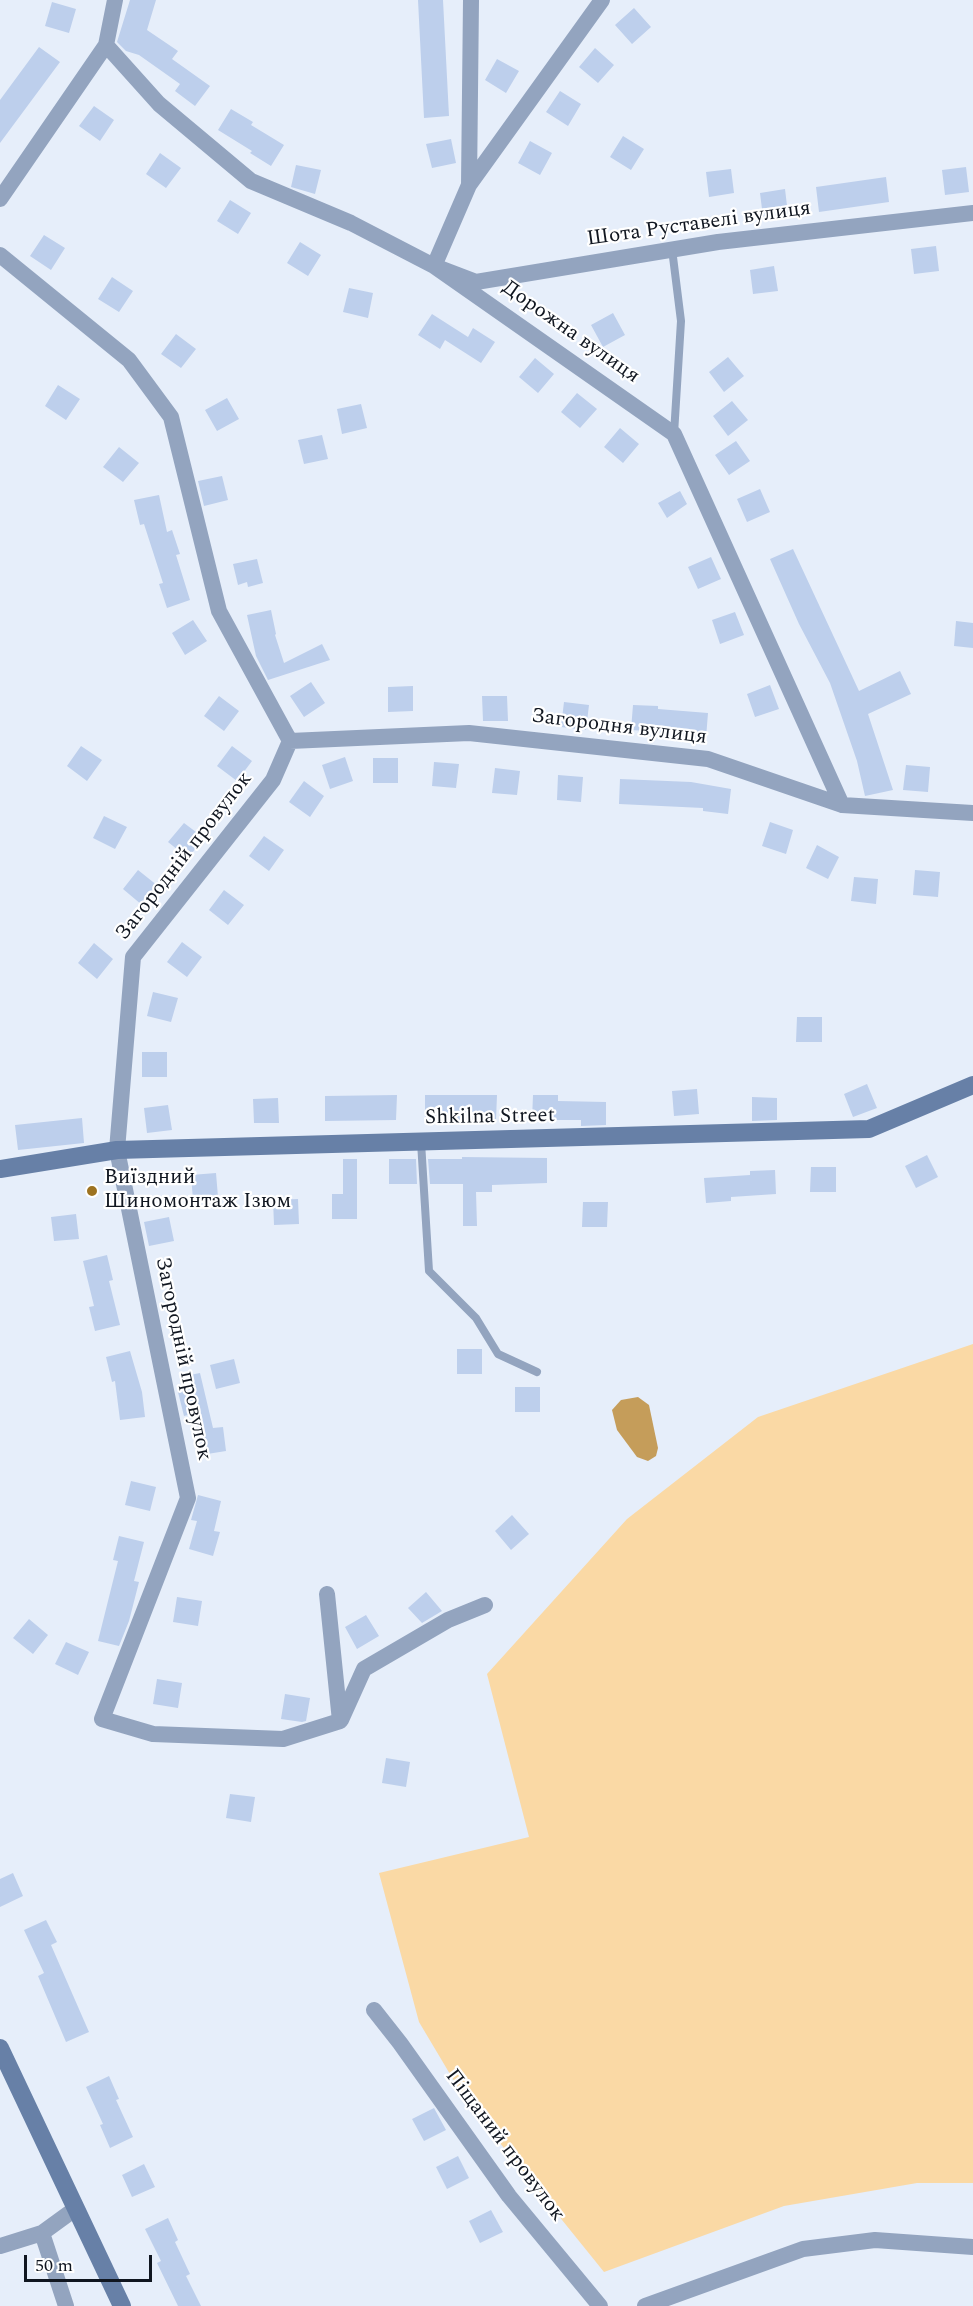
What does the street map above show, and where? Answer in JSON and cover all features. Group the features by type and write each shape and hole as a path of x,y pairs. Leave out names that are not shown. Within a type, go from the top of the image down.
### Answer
{"street":[{"path":"0,199 106,45 115,0"},
{"path":"469,185 471,0"},
{"path":"434,266 469,185 602,0"},
{"name":"Дорожна вулиця","path":"106,45 159,104 252,181 351,223 434,266 674,434"},
{"name":"Шота Руставелі вулиця","path":"434,266 476,282 718,242 973,213"},
{"path":"0,255 129,360 171,417 219,611 290,741"},
{"path":"674,434 842,805"},
{"name":"Загородня вулиця","path":"290,741 469,733 708,759 842,805 973,813"},
{"name":"Загородній провулок","path":"290,741 273,780 133,957 117,1150 188,1498 102,1719 153,1734 283,1739 340,1721"},
{"name":"Shkilna Street","path":"0,1169 117,1150 869,1129 973,1085"},
{"path":"327,1594 340,1721"},
{"path":"340,1721 364,1669 448,1620 485,1605"},
{"name":"Піщаний провулок","path":"374,2010 510,2196 600,2306"},
{"path":"0,2048 122,2306"},
{"path":"0,2246 42,2233 75,2209"},
{"path":"42,2233 66,2306"},
{"path":"645,2306 803,2249 875,2240 973,2247"}],"lane":[{"path":"672,249 681,321 674,434"},
{"path":"421,1142 429,1271 476,1318 498,1354 537,1372"}],"shaded area":[{"path":"973,1344 973,2183 917,2183 784,2206 604,2272 466,2101 419,2022 379,1873 529,1837 487,1674 627,1519 758,1417"},
{"path":"638,1397 649,1405 658,1448 656,1456 648,1461 637,1457 617,1430 612,1410 621,1400"}],"building":[{"path":"130,0 156,0 147,30 178,51 172,59 210,86 195,106 175,91 180,84 139,55 126,51 117,42"},
{"path":"418,0 443,0 449,116 424,118"},
{"path":"52,2 76,9 69,33 45,26"},
{"path":"634,8 651,27 632,44 615,25"},
{"path":"39,47 60,62 0,143 0,100"},
{"path":"595,48 614,65 598,83 579,67"},
{"path":"497,59 519,71 506,93 485,80"},
{"path":"560,91 581,104 568,126 546,112"},
{"path":"94,106 114,120 100,141 79,126"},
{"path":"231,109 253,122 251,125 284,145 271,166 218,130"},
{"path":"623,136 644,149 631,170 610,157"},
{"path":"451,139 456,163 432,168 426,144"},
{"path":"530,141 552,153 540,175 518,163"},
{"path":"160,153 181,168 166,188 146,174"},
{"path":"296,165 321,170 315,194 291,187"},
{"path":"966,167 969,192 945,195 942,170"},
{"path":"731,169 734,193 709,197 706,172"},
{"path":"886,177 889,202 819,212 816,187"},
{"path":"785,189 788,214 763,217 760,193"},
{"path":"230,200 251,213 238,234 217,221"},
{"path":"44,235 65,248 51,270 30,256"},
{"path":"300,242 321,255 308,276 287,263"},
{"path":"936,246 939,271 914,274 911,249"},
{"path":"774,266 778,291 753,294 750,270"},
{"path":"112,277 133,291 119,312 98,299"},
{"path":"349,288 373,293 368,318 343,312"},
{"path":"613,313 625,335 603,347 591,325"},
{"path":"432,314 468,337 473,328 495,342 481,363 445,340 440,349 418,335"},
{"path":"176,334 196,349 181,368 161,354"},
{"path":"728,357 744,376 724,392 709,372"},
{"path":"535,358 554,374 538,393 519,377"},
{"path":"58,385 80,399 66,420 45,406"},
{"path":"577,393 597,409 580,428 561,412"},
{"path":"227,398 239,419 217,431 205,410"},
{"path":"732,401 748,420 728,436 713,416"},
{"path":"361,404 367,428 342,434 337,409"},
{"path":"620,428 639,444 623,463 604,447"},
{"path":"322,435 328,459 304,464 298,440"},
{"path":"736,441 750,461 729,475 715,455"},
{"path":"119,447 139,463 123,482 103,467"},
{"path":"222,476 228,500 204,506 198,481"},
{"path":"760,489 770,512 747,522 737,499"},
{"path":"680,491 687,504 667,518 658,503"},
{"path":"159,495 167,532 172,530 180,554 176,555 190,600 167,608 159,584 163,583 144,524 140,525 134,500"},
{"path":"793,549 859,691 900,671 911,694 868,714 893,790 865,796 857,761 830,683 799,624 770,559"},
{"path":"711,557 721,579 698,589 688,567"},
{"path":"257,559 263,583 248,587 247,582 238,585 233,564"},
{"path":"271,610 275,635 284,663 322,644 330,660 268,680 256,656 247,615"},
{"path":"735,612 744,635 720,644 712,620"},
{"path":"193,620 207,641 185,655 172,633"},
{"path":"956,621 973,623 973,648 954,646"},
{"path":"311,682 325,703 304,717 290,696"},
{"path":"770,685 779,709 755,717 747,694"},
{"path":"413,686 413,711 388,712 388,687"},
{"path":"219,696 239,711 224,731 204,716"},
{"path":"482,696 507,696 508,721 483,721"},
{"path":"564,702 589,705 586,730 561,727"},
{"path":"633,705 708,713 706,738 681,736 681,733 631,730"},
{"path":"81,746 102,760 87,781 67,766"},
{"path":"232,746 252,761 237,781 217,766"},
{"path":"345,757 353,781 330,789 322,765"},
{"path":"373,758 398,758 398,783 373,783"},
{"path":"434,762 459,764 456,788 432,786"},
{"path":"906,765 930,767 928,792 903,790"},
{"path":"495,768 520,771 517,795 492,793"},
{"path":"558,775 583,777 581,802 557,800"},
{"path":"620,779 691,782 731,789 728,814 703,811 703,808 619,804"},
{"path":"304,781 324,796 310,817 289,802"},
{"path":"104,816 127,827 115,849 93,838"},
{"path":"770,822 793,830 786,854 762,846"},
{"path":"184,823 204,838 188,858 168,842"},
{"path":"264,836 284,850 269,871 249,856"},
{"path":"817,845 839,857 828,879 806,868"},
{"path":"138,870 158,886 142,905 123,889"},
{"path":"915,870 940,872 938,897 913,895"},
{"path":"854,877 878,879 876,904 851,901"},
{"path":"224,890 244,905 228,925 209,910"},
{"path":"182,942 202,957 187,977 167,962"},
{"path":"94,943 113,959 97,979 78,963"},
{"path":"153,992 178,998 171,1022 147,1016"},
{"path":"797,1017 822,1017 822,1042 796,1042"},
{"path":"142,1052 167,1052 167,1077 142,1077"},
{"path":"867,1084 877,1108 853,1117 844,1094"},
{"path":"697,1089 699,1114 674,1116 672,1091"},
{"path":"397,1095 396,1120 325,1121 325,1096"},
{"path":"425,1095 497,1095 496,1120 425,1120"},
{"path":"533,1095 558,1095 558,1101 606,1102 606,1125 581,1126 581,1120 532,1120"},
{"path":"752,1097 777,1098 777,1120 752,1121"},
{"path":"278,1098 279,1123 254,1123 253,1099"},
{"path":"168,1105 172,1130 147,1133 144,1108"},
{"path":"82,1118 84,1143 18,1150 15,1125"},
{"path":"927,1155 938,1177 916,1188 905,1166"},
{"path":"462,1157 547,1158 547,1183 492,1185 492,1192 476,1192 477,1226 463,1226 463,1184 430,1184 428,1159 462,1159"},
{"path":"343,1159 357,1159 357,1219 332,1219 332,1194 343,1194"},
{"path":"389,1159 416,1159 417,1184 389,1184"},
{"path":"811,1167 836,1167 836,1192 810,1192"},
{"path":"775,1170 776,1194 731,1197 731,1201 706,1203 704,1178 750,1175 750,1171"},
{"path":"216,1173 218,1197 193,1200 191,1175"},
{"path":"298,1199 299,1224 274,1225 273,1200"},
{"path":"583,1202 608,1202 607,1227 582,1227"},
{"path":"76,1214 79,1239 54,1241 51,1217"},
{"path":"169,1217 174,1241 149,1246 144,1222"},
{"path":"107,1255 113,1280 109,1281 120,1325 95,1331 89,1307 94,1306 83,1261"},
{"path":"457,1349 482,1349 482,1374 457,1374"},
{"path":"130,1351 142,1392 145,1417 120,1420 115,1381 112,1382 106,1357"},
{"path":"234,1359 240,1383 216,1389 210,1365"},
{"path":"200,1373 213,1428 223,1427 226,1451 201,1455 196,1413 184,1416 178,1392 192,1388 190,1375"},
{"path":"515,1387 540,1387 540,1412 515,1412"},
{"path":"131,1481 156,1487 150,1511 125,1505"},
{"path":"198,1495 221,1501 214,1531 220,1532 213,1556 189,1549 197,1521 191,1520"},
{"path":"512,1515 529,1534 511,1550 495,1531"},
{"path":"119,1536 144,1542 134,1581 139,1582 129,1621 119,1646 98,1641 118,1561 113,1560"},
{"path":"426,1592 442,1611 422,1623 408,1608"},
{"path":"177,1597 202,1601 198,1626 173,1622"},
{"path":"366,1615 379,1636 357,1649 345,1627"},
{"path":"29,1619 48,1635 33,1654 13,1638"},
{"path":"66,1642 89,1652 78,1675 55,1664"},
{"path":"157,1679 182,1683 178,1708 153,1704"},
{"path":"285,1694 310,1698 306,1721 281,1719"},
{"path":"386,1758 410,1762 406,1787 382,1783"},
{"path":"230,1794 255,1797 251,1822 226,1818"},
{"path":"13,1873 23,1896 0,1907 0,1879"},
{"path":"46,1920 57,1942 51,1945 89,2032 66,2042 38,1976 44,1973 24,1930"},
{"path":"109,2076 119,2099 116,2100 133,2137 110,2148 100,2125 103,2124 86,2087"},
{"path":"434,2108 446,2130 424,2141 412,2119"},
{"path":"458,2156 469,2178 447,2189 436,2167"},
{"path":"144,2164 155,2187 132,2197 122,2175"},
{"path":"491,2210 503,2232 480,2243 469,2221"},
{"path":"168,2218 178,2240 175,2242 190,2274 186,2276 201,2306 178,2306 157,2263 161,2261 145,2229"}],"place":[{"name":"Виїздний Шиномонтаж Ізюм","path":"92,1191"}]}
